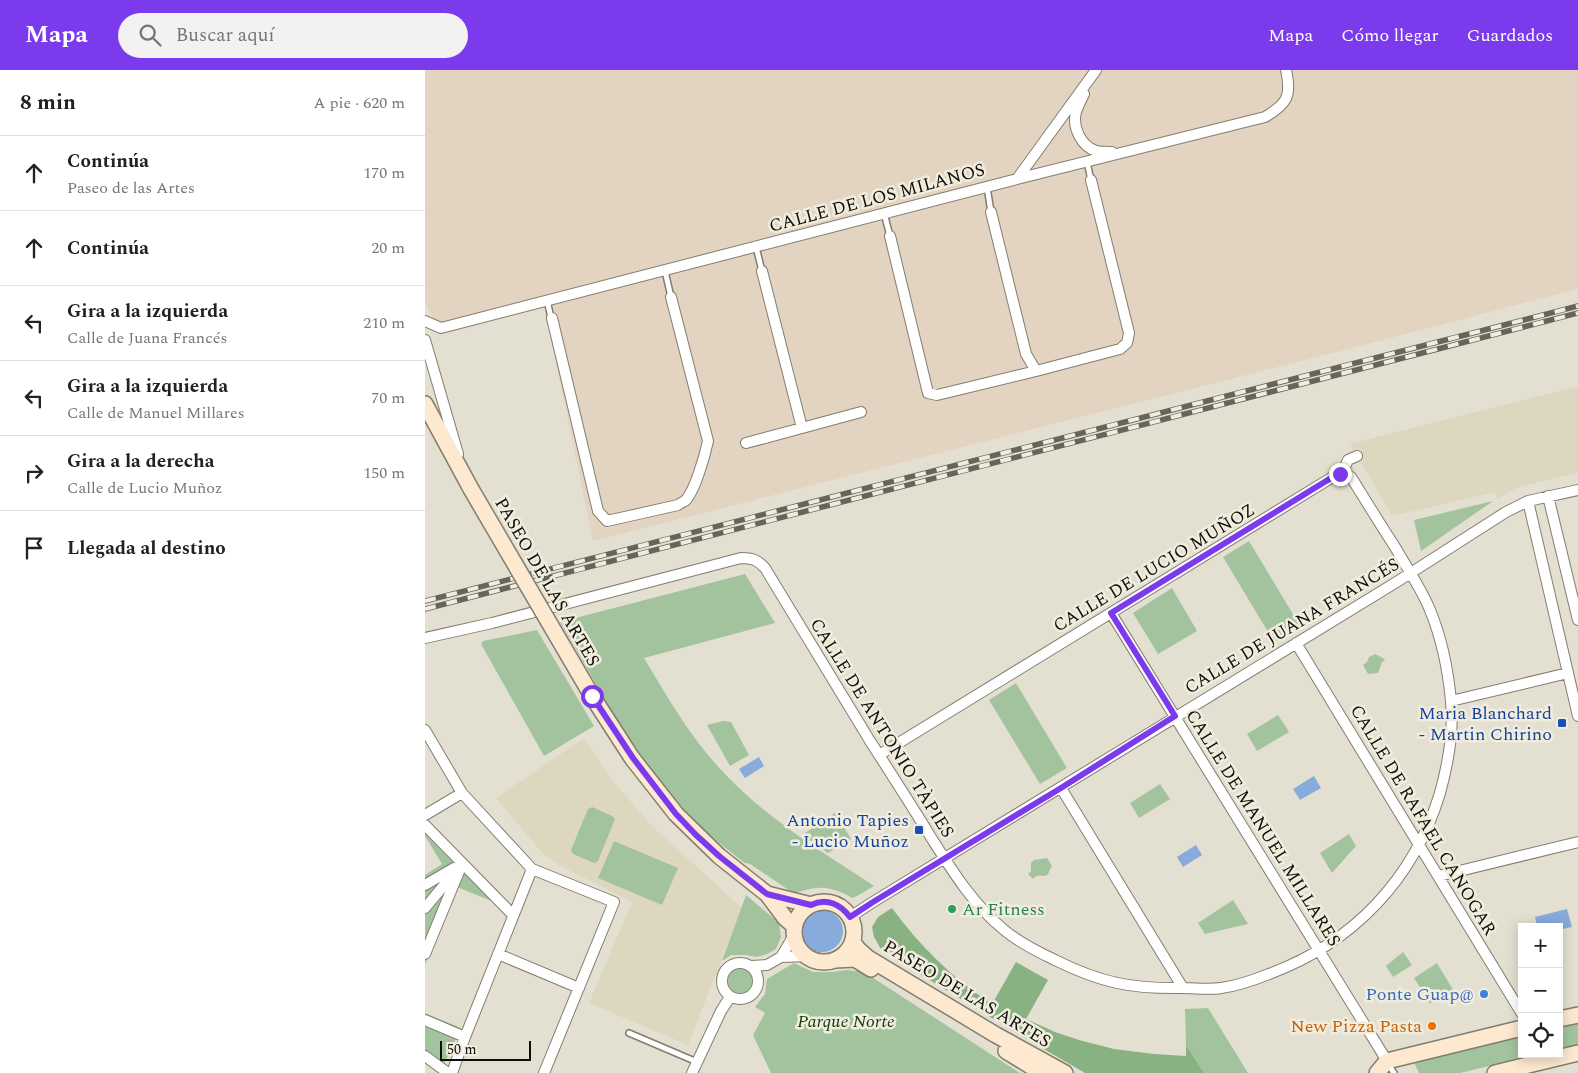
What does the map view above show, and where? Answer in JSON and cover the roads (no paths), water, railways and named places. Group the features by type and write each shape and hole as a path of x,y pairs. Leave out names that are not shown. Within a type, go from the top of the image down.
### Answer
{"main road":[{"name":"PASEO DE LAS ARTES","path":"425,404 467,483 592,696 633,758 676,814 719,856 767,894 794,930"},
{"name":"PASEO DE LAS ARTES","path":"767,894 811,905"},
{"path":"825,902 835,904 844,909 850,917 853,927 853,942 849,950 835,960 825,962 815,960 806,956 799,948 794,930 796,918 811,905 825,902"},
{"name":"PASEO DE LAS ARTES","path":"853,942 858,950 868,958 996,1035 1065,1073"},
{"name":"PASEO DE LAS ARTES","path":"835,960 855,959 1042,1073"},
{"path":"1563,1018 1578,1015"},
{"path":"1386,1069 1518,1029"},
{"path":"1495,1073 1578,1052"}],"street":[{"name":"CALLE DE LOS MILANOS","path":"425,321 441,328 884,213 1265,117 1280,108 1288,95 1286,70"},
{"path":"1093,74 1076,113 1075,123 1079,136 1085,144 1096,151 1123,152"},
{"path":"1017,179 1093,74"},
{"path":"890,236 928,393 937,395 1120,349 1127,343 1129,333 1091,180"},
{"path":"991,212 1026,354 1036,371"},
{"path":"762,271 801,428"},
{"path":"552,318 598,511 607,521 678,505 685,500 695,482 705,454 707,441 671,297"},
{"path":"425,340 467,483"},
{"path":"745,443 861,412"},
{"path":"1357,456 1348,460 1345,467 1346,474 1351,477 1411,573"},
{"name":"CALLE DE LUCIO MUÑOZ","path":"879,755 1331,478 1340,474 1346,474"},
{"name":"CALLE DE JUANA FRANCÉS","path":"850,917 1411,573 1506,512 1528,501 1578,490"},
{"path":"1548,496 1578,620"},
{"path":"1528,501 1578,716"},
{"name":"CALLE DE ANTONIO TÀPIES","path":"425,638 492,623 741,558 751,558 759,561 879,755 971,898 1004,930 1044,955 1079,972 1114,984 1153,989 1221,988 1289,967 1319,951 1349,930 1375,906 1398,880 1420,845 1433,815 1444,778 1450,743 1451,701 1442,643 1429,608 1411,573"},
{"name":"CALLE DE MANUEL MILLARES","path":"1111,613 1319,951 1386,1069"},
{"name":"CALLE DE RAFAEL CANOGAR","path":"1296,643 1521,1013"},
{"path":"1451,701 1568,673"},
{"path":"425,730 463,793 532,869 614,902 544,1073"},
{"path":"1061,788 1183,988"},
{"path":"425,815 463,793"},
{"path":"425,825 513,915"},
{"path":"1439,876 1578,842"},
{"path":"425,885 462,864"},
{"path":"425,908 462,864"},
{"path":"425,954 429,931 462,864"},
{"path":"425,1056 453,1072 465,1037 532,869"},
{"path":"781,957 794,930"},
{"path":"498,954 579,988"},
{"path":"758,977 767,965 781,957 806,956"},
{"path":"751,966 758,977 755,991 751,996 744,999 737,1000 730,997 721,985 721,978 729,966 735,963 751,966 767,965"},
{"path":"693,1073 721,1011 730,997"},
{"path":"425,1020 465,1037"}],"lane":[{"path":"1087,162 1091,180"},
{"path":"987,187 991,212"},
{"path":"884,213 890,236"},
{"path":"756,246 762,271"},
{"path":"665,270 671,297"},
{"path":"547,300 552,318"},
{"path":"629,1033 697,1062"}],"water":[{"path":"759,757 764,766 745,778 739,769"},
{"path":"1314,776 1321,788 1300,800 1293,789"},
{"path":"1196,845 1202,855 1183,867 1177,857"},
{"path":"1567,909 1572,927 1563,929 1563,923 1536,923 1535,917"},
{"path":"826,910 834,913 840,919 843,931 840,943 834,949 818,952 810,949 804,943 801,927 804,919 810,913"}],"railway":[{"path":"425,601 1578,306"},
{"path":"425,609 1578,313"}],"place":[{"name":"Maria Blanchard - Martin Chirino","path":"1562,723"},
{"name":"Antonio Tapies - Lucio Muñoz","path":"919,830"},
{"name":"Ar Fitness","path":"952,909"},
{"name":"Ponte Guap@","path":"1484,994"},
{"name":"New Pizza Pasta","path":"1432,1026"}],"park label":[{"name":"Parque Norte","path":"846,1021"}]}
